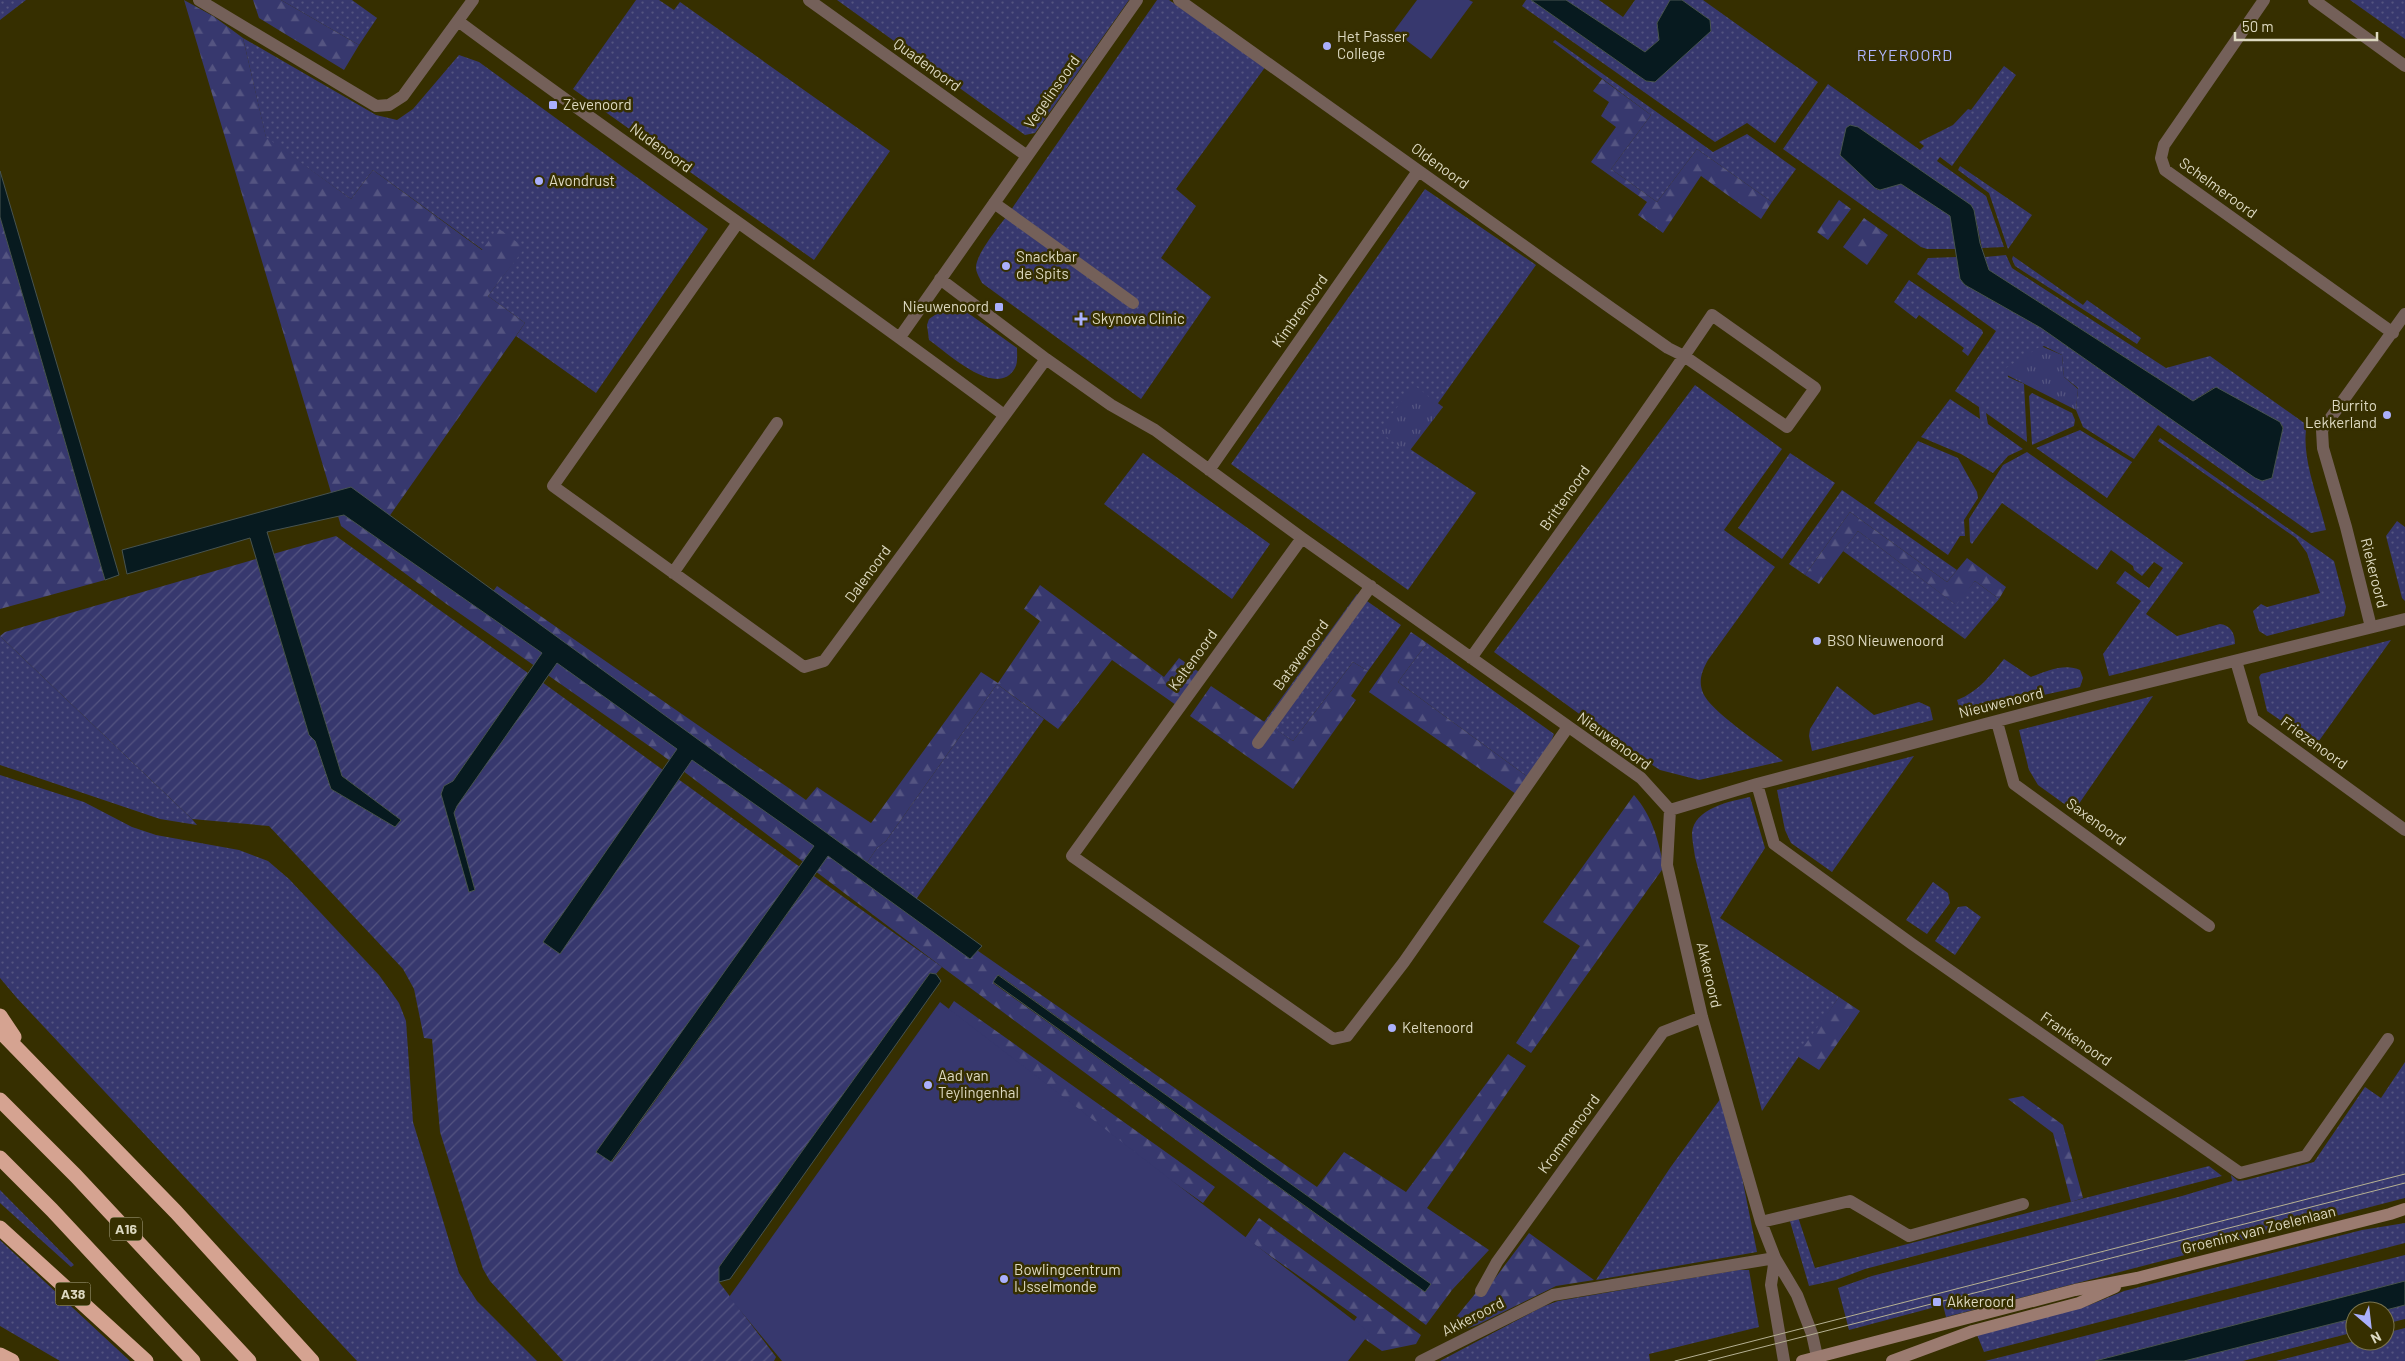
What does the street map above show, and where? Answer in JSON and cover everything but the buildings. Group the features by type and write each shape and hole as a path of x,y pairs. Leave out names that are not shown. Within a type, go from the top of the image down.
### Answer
{"highway":[{"path":"0,1016 35,1067"},
{"path":"0,1031 176,1212 312,1361"},
{"name":"A16","path":"0,1100 76,1176 249,1361"},
{"name":"A16","path":"0,1158 193,1361"},
{"name":"A38","path":"0,1228 146,1361"},
{"path":"0,1355 12,1361"}],"main road":[{"name":"Groeninx van Zoelenlaan","path":"1802,1361 1818,1359 2075,1290 2137,1278 2390,1214 2405,1208"},
{"name":"Groeninx van Zoelenlaan","path":"2390,1214 2405,1214"},
{"name":"Groeninx van Zoelenlaan","path":"1892,1361 1974,1331 2080,1303 2137,1278"}],"street":[{"path":"199,0 376,106 389,106 403,96 473,0"},
{"name":"Quadenoord","path":"809,0 1027,156"},
{"name":"Vegelinsoord","path":"900,337 1137,0"},
{"name":"Oldenoord","path":"1179,0 1418,172 1660,342 1684,356 1787,427 1815,388 1712,314 1684,356"},
{"name":"Schelmeroord","path":"2264,0 2164,145 2161,158 2165,170 2392,333"},
{"path":"2314,0 2405,66"},
{"name":"Nudenoord","path":"458,21 737,224 900,337"},
{"name":"Kimbrenoord","path":"1209,470 1418,172"},
{"path":"994,204 1133,303"},
{"name":"Dalenoord","path":"737,224 553,486 804,667 824,661 1046,359"},
{"name":"Nieuwenoord","path":"940,279 1046,359 1111,405 1154,430 1302,538 1641,778 1670,810 1757,784 2405,619"},
{"name":"Riekeroord","path":"2371,627 2346,527 2323,448 2322,430 2405,314"},
{"path":"900,337 1004,415"},
{"name":"Brittenoord","path":"1471,658 1684,356"},
{"path":"673,574 776,424"},
{"name":"Keltenoord","path":"1302,538 1072,856 1333,1039 1347,1036 1404,962 1568,727"},
{"name":"Batavenoord","path":"1258,743 1371,586"},
{"name":"Friezenoord","path":"2236,661 2253,719 2405,830"},
{"name":"Saxenoord","path":"1997,722 2014,784 2209,926"},
{"name":"Frankenoord","path":"1757,784 1774,844 1912,944 2240,1173 2306,1156 2388,1039"},
{"name":"Akkeroord","path":"1670,810 1668,865 1702,1017 1762,1222 1775,1258 1797,1295 1812,1334 1818,1359"},
{"name":"Krommenoord","path":"1481,1291 1497,1262 1663,1032 1702,1017"},
{"path":"1762,1222 1850,1201 1909,1236 2023,1204"},
{"name":"Akkeroord","path":"1421,1361 1553,1295 1775,1258"},
{"name":"Akkeroord","path":"1775,1258 1771,1285 1784,1361"}],"green space":[{"path":"0,0 26,0 0,20"},
{"path":"184,0 213,16 243,38 266,137 351,199 373,170 482,250 498,228 525,248 488,296 525,323 379,531 484,604 497,586 806,800 817,787 871,823 981,672 998,683 1040,621 1024,609 1040,585 1164,677 1179,658 1199,672 1176,705 1112,660 1058,729 997,684 886,841 877,848 862,870 1317,1187 1344,1152 1406,1192 1508,1054 1526,1066 1427,1208 1489,1250 1452,1290 1426,1325 942,967 662,755 445,603 341,526","holes":["999,975 1430,1284 1425,1292 993,983"]},
{"path":"253,0 281,0 359,45 344,70 259,18"},
{"path":"281,0 352,0 377,18 359,45"},
{"path":"636,0 659,0 674,10 680,2 890,151 814,260 573,89"},
{"path":"837,0 1129,0 1035,133 1025,135"},
{"path":"1157,0 1169,0 1266,66 1176,189 1196,206 1161,258 1211,297 1141,399 982,283 976,268 980,254 986,245"},
{"path":"1417,0 1469,0 1473,2 1431,59 1394,31"},
{"path":"1526,0 1531,0 1646,81 1654,82 1710,20 1682,0 1703,0 1818,82 1775,143 1747,123 1715,142 1522,6"},
{"path":"1566,0 1599,0 1623,17 1635,0 1670,0 1657,23 1659,40 1645,52"},
{"path":"2350,0 2405,0 2405,39"},
{"path":"243,38 376,115 397,120 413,109 459,55 479,62 708,229 596,393 516,336 525,323 488,296 524,248 483,250 373,170 351,199 266,138"},
{"path":"1555,40 1713,152 1747,134 1796,169 1772,202 1697,149 1657,202 1611,169 1651,115 1553,42"},
{"path":"2004,66 2016,75 1952,166 1940,157 1937,161 1986,196 2004,247 1982,248 1974,210 1971,205 1858,127 1840,155 1878,190 1901,184 1948,214 1952,219 1956,249 1927,249 1921,247 1783,149 1828,84 1920,150 1924,146 1919,142 1953,125 1968,109 1971,110"},
{"path":"1602,79 1651,115 1611,169 1657,202 1697,149 1772,202 1761,219 1701,176 1663,233 1638,215 1647,202 1591,162 1616,127 1601,116 1609,102 1593,91"},
{"path":"1960,166 2032,215 2008,249 1989,193 1958,170"},
{"path":"1425,189 1536,265 1407,447 1476,493 1408,590 1231,464"},
{"path":"1839,200 1851,209 1828,240 1817,232"},
{"path":"0,217 105,580 0,609"},
{"path":"1864,218 1888,235 1867,265 1843,247"},
{"path":"2006,255 2012,268 2166,368 2210,356 2307,425 2306,450 2308,463 2326,530 2311,533 2158,425 2134,459 2083,427 2076,410 2078,388 2064,377 2062,355 2044,346 2007,368 2008,377 2024,384 2027,442 1986,413 1988,424 2023,449 2008,456 1993,473 1961,454 1921,437 1950,399 1980,419 1979,407 1955,391 1996,331 1917,274 1928,258 1957,257 1960,279 1965,285 2041,328 2165,415 2272,478 2283,426 2213,388 2193,401 1989,270 1985,257"},
{"path":"2013,256 2083,305 2087,300 2141,338 2137,344 2015,266 2012,259"},
{"path":"1909,280 1982,330 1983,333 1968,356 1962,351 1964,348 1919,315 1916,319 1894,302"},
{"path":"948,306 961,308 1017,348 1016,366 1007,377 997,379 985,377 972,371 929,340 927,325 929,319"},
{"path":"2041,346 2062,355 2064,377 2078,389 2076,410 2007,375 2006,368"},
{"path":"1414,385 1443,407 1408,453 1379,431"},
{"path":"1695,385 1782,449 1724,530 1775,567 1708,660 1702,672 1701,680 1703,693 1716,710 1783,761 1699,780 1660,770 1622,745 1494,652"},
{"path":"2032,393 2072,413 2075,420 2074,426 2032,445 2029,396"},
{"path":"2080,430 2132,462 2107,498 2036,448"},
{"path":"2160,438 2334,561 2346,607 2344,616 2267,636 2259,631 2253,611 2261,604 2267,607 2320,593 2307,553 2296,538 2158,441"},
{"path":"1918,441 1958,458 1977,492 1978,498 1964,520 1965,536 1960,536 1948,555 1874,503"},
{"path":"2027,452 2183,563 2146,614 2177,636 2220,624 2227,626 2232,631 2235,644 2109,676 2103,654 2141,601 2116,583 2125,571 2149,588 2163,568 2154,562 2142,576 2134,570 2133,566 2111,550 2097,570 2002,503 1972,544 1970,542 1969,519 2003,465"},
{"path":"1143,453 1270,544 1232,599 1104,504"},
{"path":"1790,453 1835,483 1782,559 1738,528"},
{"path":"1842,490 1957,570 1947,582 1850,512 1805,575 1789,564"},
{"path":"1850,512 1947,582 1967,558 2006,587 1999,599 1975,581 1956,605 1858,531 1819,584 1805,575"},
{"path":"2397,521 2405,527 2405,601 2402,598 2386,536"},
{"path":"1858,531 1955,604 1975,581 1999,599 1965,639 1843,551"},
{"path":"336,536 528,673 453,781 444,786 469,892 475,890 454,813 542,682 663,770 543,942 560,954 678,779 800,867 596,1152 612,1162 814,876 942,967 936,974 930,973 719,1267 719,1282 776,1357 774,1361 563,1361 490,1281 483,1269 440,1132 432,1039 424,1038 414,989 403,969 269,826 192,819 0,636 5,632 256,559 309,735 315,741 331,789 395,827 401,820 342,776 273,554"},
{"path":"1357,594 1401,625 1368,671 1353,662 1293,741 1264,722"},
{"path":"1411,632 1427,643 1398,682 1528,777 1516,794 1369,692"},
{"path":"0,636 197,825 160,819 0,765"},
{"path":"2391,640 2316,745 2267,711 2259,677 2261,674"},
{"path":"1427,643 1554,734 1549,747 1528,777 1398,682"},
{"path":"2004,659 2031,677 2043,672 2068,667 2080,670 2083,678 2080,687 1961,713 1957,700 1977,688"},
{"path":"1353,662 1368,671 1351,696 1356,700 1293,789 1190,716 1211,686 1293,741"},
{"path":"997,684 1044,719 912,905 862,870 877,848 886,841"},
{"path":"1837,686 1874,715 1919,702 1930,707 1933,720 1812,751 1809,736 1810,729"},
{"path":"2153,696 2074,811 2038,785 2029,770 2019,730"},
{"path":"1914,756 1832,872 1791,843 1785,830 1777,790"},
{"path":"0,775 84,802 132,827 156,835 239,850 268,861 289,879 379,975 399,1003 406,1021 413,1122 459,1273 477,1301 537,1361 357,1361 16,997 0,978"},
{"path":"1634,795 1650,820 1657,838 1664,867 1531,1053 1516,1043 1580,946 1543,922"},
{"path":"1750,797 1765,848 1720,918 1839,997 1762,1111 1695,857 1692,836 1694,824 1706,812 1715,807"},
{"path":"1933,882 1948,893 1950,903 1927,934 1906,920"},
{"path":"1966,906 1981,917 1955,955 1935,941 1958,907"},
{"path":"1839,997 1860,1011 1819,1070 1797,1056"},
{"path":"954,1001 1215,1187 1203,1203 942,1019"},
{"path":"940,1002 1370,1333 1348,1361 782,1361 729,1297"},
{"path":"2405,1062 2405,1198 1946,1317 1943,1305 1849,1330 1838,1288 1872,1276 2182,1196 2232,1181 2231,1175 2238,1181 2246,1180 2314,1162 2365,1087 2381,1098"},
{"path":"2023,1096 2063,1125 2083,1198 2071,1202 2053,1133 2008,1099"},
{"path":"1721,1098 1741,1172 1757,1252 1596,1280 1670,1168"},
{"path":"2209,1166 2222,1176 1865,1269 1836,1280 1809,1286 1789,1218 1798,1217 1815,1268"},
{"path":"0,1190 74,1265 71,1267 0,1203"},
{"path":"1259,1218 1421,1335 1416,1344 1382,1351 1349,1328 1357,1317 1245,1238"},
{"path":"2405,1223 2405,1243 1984,1352 1977,1335 2087,1306 2124,1291 2362,1230"},
{"path":"1529,1233 1594,1280 1556,1286 1477,1325 1445,1336 1457,1316 1479,1289 1484,1293"},
{"path":"0,1240 130,1361 60,1361 0,1326"},
{"path":"2405,1255 2405,1281 2095,1361 1985,1361"},
{"path":"1738,1270 1749,1270 1759,1327 1649,1354 1650,1361 1440,1361 1542,1307 1558,1301"},
{"path":"2405,1305 2405,1319 2395,1322 2395,1308"},
{"path":"2345,1321 2345,1335 2243,1361 2184,1361"},
{"path":"2405,1328 2405,1361 2276,1361 2345,1344 2345,1351 2395,1351 2395,1330"}],"water":[{"path":"1531,0 1566,0 1645,52 1659,40 1657,23 1670,0 1682,0 1710,20 1711,31 1655,82 1646,81"},
{"path":"1850,125 1858,127 1971,205 1974,210 1980,243 1989,270 2193,401 2216,387 2280,422 2283,428 2272,478 2262,481 2255,478 2041,328 1965,285 1960,279 1950,216 1901,184 1880,190 1875,188 1840,155 1846,128"},
{"path":"0,171 119,575 105,580 0,217"},
{"path":"351,487 982,946 970,959 828,856 611,1162 596,1152 814,846 692,760 560,954 543,942 677,749 557,663 454,813 475,890 469,892 441,794 444,786 453,781 542,653 344,515 267,532 342,776 401,820 395,827 331,789 315,741 309,735 250,538 127,574 122,550"},
{"path":"930,973 936,974 941,981 730,1279 719,1282 719,1267"},
{"path":"998,975 1431,1284 1425,1292 993,982"},
{"path":"2405,1281 2405,1305 2395,1308 2395,1301 2345,1301 2345,1321 2184,1361 2095,1361"}],"tram line":[{"path":"1675,1361 2405,1174"},
{"path":"1708,1361 2405,1183"}],"place":[{"name":"Het Passer College","path":"1327,46"},
{"name":"Zevenoord","path":"553,105"},
{"name":"Avondrust","path":"539,181"},
{"name":"Snackbar de Spits","path":"1006,266"},
{"name":"Nieuwenoord","path":"999,307"},
{"name":"Skynova Clinic","path":"1081,319"},
{"name":"Burrito Lekkerland","path":"2387,415"},
{"name":"BSO Nieuwenoord","path":"1817,641"},
{"name":"Keltenoord","path":"1392,1028"},
{"name":"Aad van Teylingenhal","path":"928,1085"},
{"name":"Bowlingcentrum IJsselmonde","path":"1004,1279"},
{"name":"Akkeroord","path":"1937,1302"}],"district":[{"name":"REYEROORD","path":"1905,55"}]}
